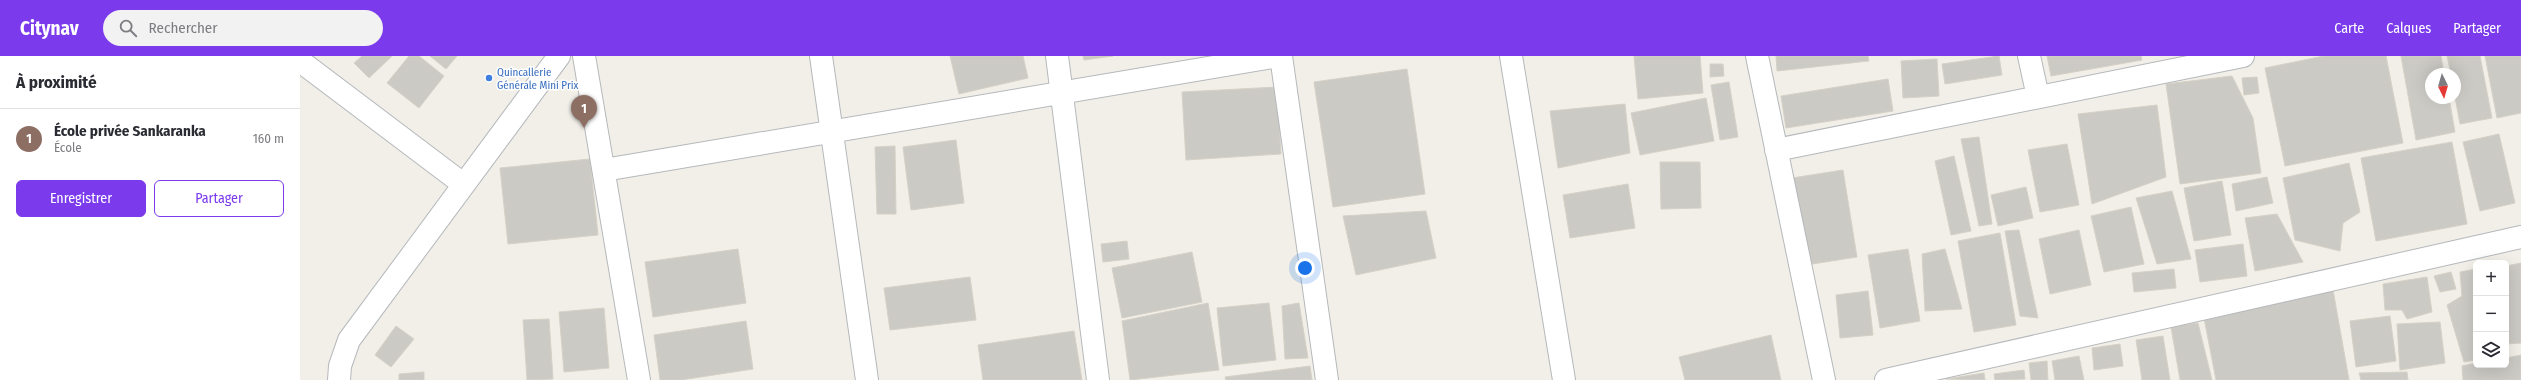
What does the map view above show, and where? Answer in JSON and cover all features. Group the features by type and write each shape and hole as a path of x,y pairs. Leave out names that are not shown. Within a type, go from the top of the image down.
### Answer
{"street":[{"path":"340,380 340,366 349,340 559,56"},
{"path":"584,56 639,380"},
{"path":"821,56 867,380"},
{"path":"1057,56 1098,380"},
{"path":"604,170 1280,56 1327,380"},
{"path":"1511,56 1564,380"},
{"path":"1757,56 1824,380"},
{"path":"2030,56 2038,97"},
{"path":"1776,150 2243,56"},
{"path":"300,61 463,184"},
{"path":"1886,380 2521,237"}],"building":[{"path":"362,56 392,56 369,78 354,63"},
{"path":"409,56 419,56 444,76 419,108 387,83"},
{"path":"430,56 457,56 446,69"},
{"path":"950,56 1023,56 1028,78 959,94"},
{"path":"1083,56 1113,56 1084,60"},
{"path":"1634,56 1700,56 1703,93 1638,99"},
{"path":"1776,56 1868,56 1869,61 1777,71"},
{"path":"1999,56 2002,75 1945,84 1942,64"},
{"path":"2047,56 2141,56 2142,60 2051,76"},
{"path":"2324,56 2386,56 2403,143 2285,166 2265,68"},
{"path":"2401,56 2441,56 2443,68 2425,68 2425,104 2450,104 2455,132 2416,140"},
{"path":"2447,56 2480,56 2492,118 2460,124 2456,104 2461,104 2461,68 2450,68"},
{"path":"2485,56 2521,56 2521,113 2497,118"},
{"path":"1937,59 1939,96 1903,98 1901,61"},
{"path":"1710,64 1723,64 1724,76 1710,77"},
{"path":"1407,69 1425,194 1333,207 1314,82"},
{"path":"2232,76 2253,118 2261,173 2180,184 2166,84"},
{"path":"2257,77 2259,93 2244,95 2242,78"},
{"path":"1888,79 1893,111 1786,128 1781,96"},
{"path":"1729,82 1738,137 1720,140 1711,85"},
{"path":"1277,87 1281,154 1186,160 1182,92"},
{"path":"1706,98 1714,141 1640,155 1631,113"},
{"path":"1625,104 1630,153 1558,168 1550,111"},
{"path":"2157,105 2166,177 2092,204 2078,114"},
{"path":"2499,134 2515,203 2480,211 2463,142"},
{"path":"1979,137 1992,224 1979,226 1961,139"},
{"path":"956,140 964,203 911,210 903,147"},
{"path":"2452,142 2467,224 2376,241 2361,158"},
{"path":"2067,144 2079,205 2040,212 2028,150"},
{"path":"895,146 896,214 877,214 875,147"},
{"path":"1954,156 1971,231 1951,235 1935,161"},
{"path":"590,159 598,235 508,244 500,168"},
{"path":"1660,162 1700,162 1701,208 1661,209"},
{"path":"2349,163 2360,212 2343,223 2340,251 2295,240 2283,178"},
{"path":"1843,170 1857,257 1806,265 1792,178"},
{"path":"2267,177 2273,203 2236,211 2232,184"},
{"path":"2222,181 2231,235 2194,241 2184,188"},
{"path":"1628,184 1635,228 1570,238 1563,195"},
{"path":"2026,187 2033,218 1998,226 1991,195"},
{"path":"2172,191 2191,259 2157,264 2136,198"},
{"path":"2131,207 2144,264 2104,272 2091,216"},
{"path":"1426,211 1436,258 1356,275 1343,216"},
{"path":"2277,214 2303,262 2255,271 2245,218"},
{"path":"2019,230 2038,318 2020,316 2005,231"},
{"path":"2079,230 2091,285 2050,294 2039,239"},
{"path":"2000,233 2016,325 1974,332 1958,241"},
{"path":"1127,241 1129,259 1103,262 1101,244"},
{"path":"2243,244 2247,276 2200,282 2195,250"},
{"path":"738,249 746,303 653,317 645,262"},
{"path":"1908,249 1920,321 1880,328 1868,255"},
{"path":"1945,249 1962,309 1925,311 1922,254"},
{"path":"1192,252 1202,302 1122,318 1112,268"},
{"path":"2521,263 2521,343 2509,344 2509,265"},
{"path":"2174,269 2176,288 2134,292 2132,273"},
{"path":"2473,270 2473,360 2464,362 2447,305 2462,296 2460,272"},
{"path":"2451,272 2456,289 2440,292 2434,276"},
{"path":"970,277 976,320 890,330 884,288"},
{"path":"2427,277 2432,312 2407,319 2402,310 2385,310 2383,284"},
{"path":"2332,284 2349,380 2216,380 2203,313"},
{"path":"1868,291 1873,335 1840,338 1836,295"},
{"path":"1208,303 1219,370 1130,380 1122,321"},
{"path":"1269,303 1276,360 1223,366 1217,308"},
{"path":"1299,303 1308,358 1285,359 1282,306"},
{"path":"604,308 609,368 564,372 559,312"},
{"path":"2390,316 2396,361 2356,367 2350,321"},
{"path":"549,319 553,379 527,380 523,320"},
{"path":"746,321 753,369 681,380 660,380 654,335"},
{"path":"2440,322 2445,363 2400,370 2397,324"},
{"path":"2198,323 2212,380 2180,380 2171,327"},
{"path":"396,326 414,339 391,367 375,355"},
{"path":"1074,331 1082,380 983,380 978,345"},
{"path":"1771,335 1781,380 1685,380 1679,357"},
{"path":"2163,336 2170,380 2142,380 2136,340"},
{"path":"2120,344 2123,366 2094,370 2092,348"},
{"path":"2521,355 2521,380 2463,380 2462,366 2473,364 2473,368 2509,368 2509,357"},
{"path":"2079,356 2084,380 2055,380 2052,361"},
{"path":"2047,361 2048,380 2031,380 2029,363"},
{"path":"1310,366 1312,380 1226,380 1225,377"},
{"path":"2024,370 2025,379 1995,380 1994,374"},
{"path":"424,372 424,380 399,380 399,374"},
{"path":"2407,372 2408,380 2361,380 2359,373"},
{"path":"1984,373 1985,380 1946,379"}],"place":[{"name":"Quincallerie Générale Mini Prix","path":"489,78"},
{"name":"École privée Sankaranka","path":"584,128"}]}
